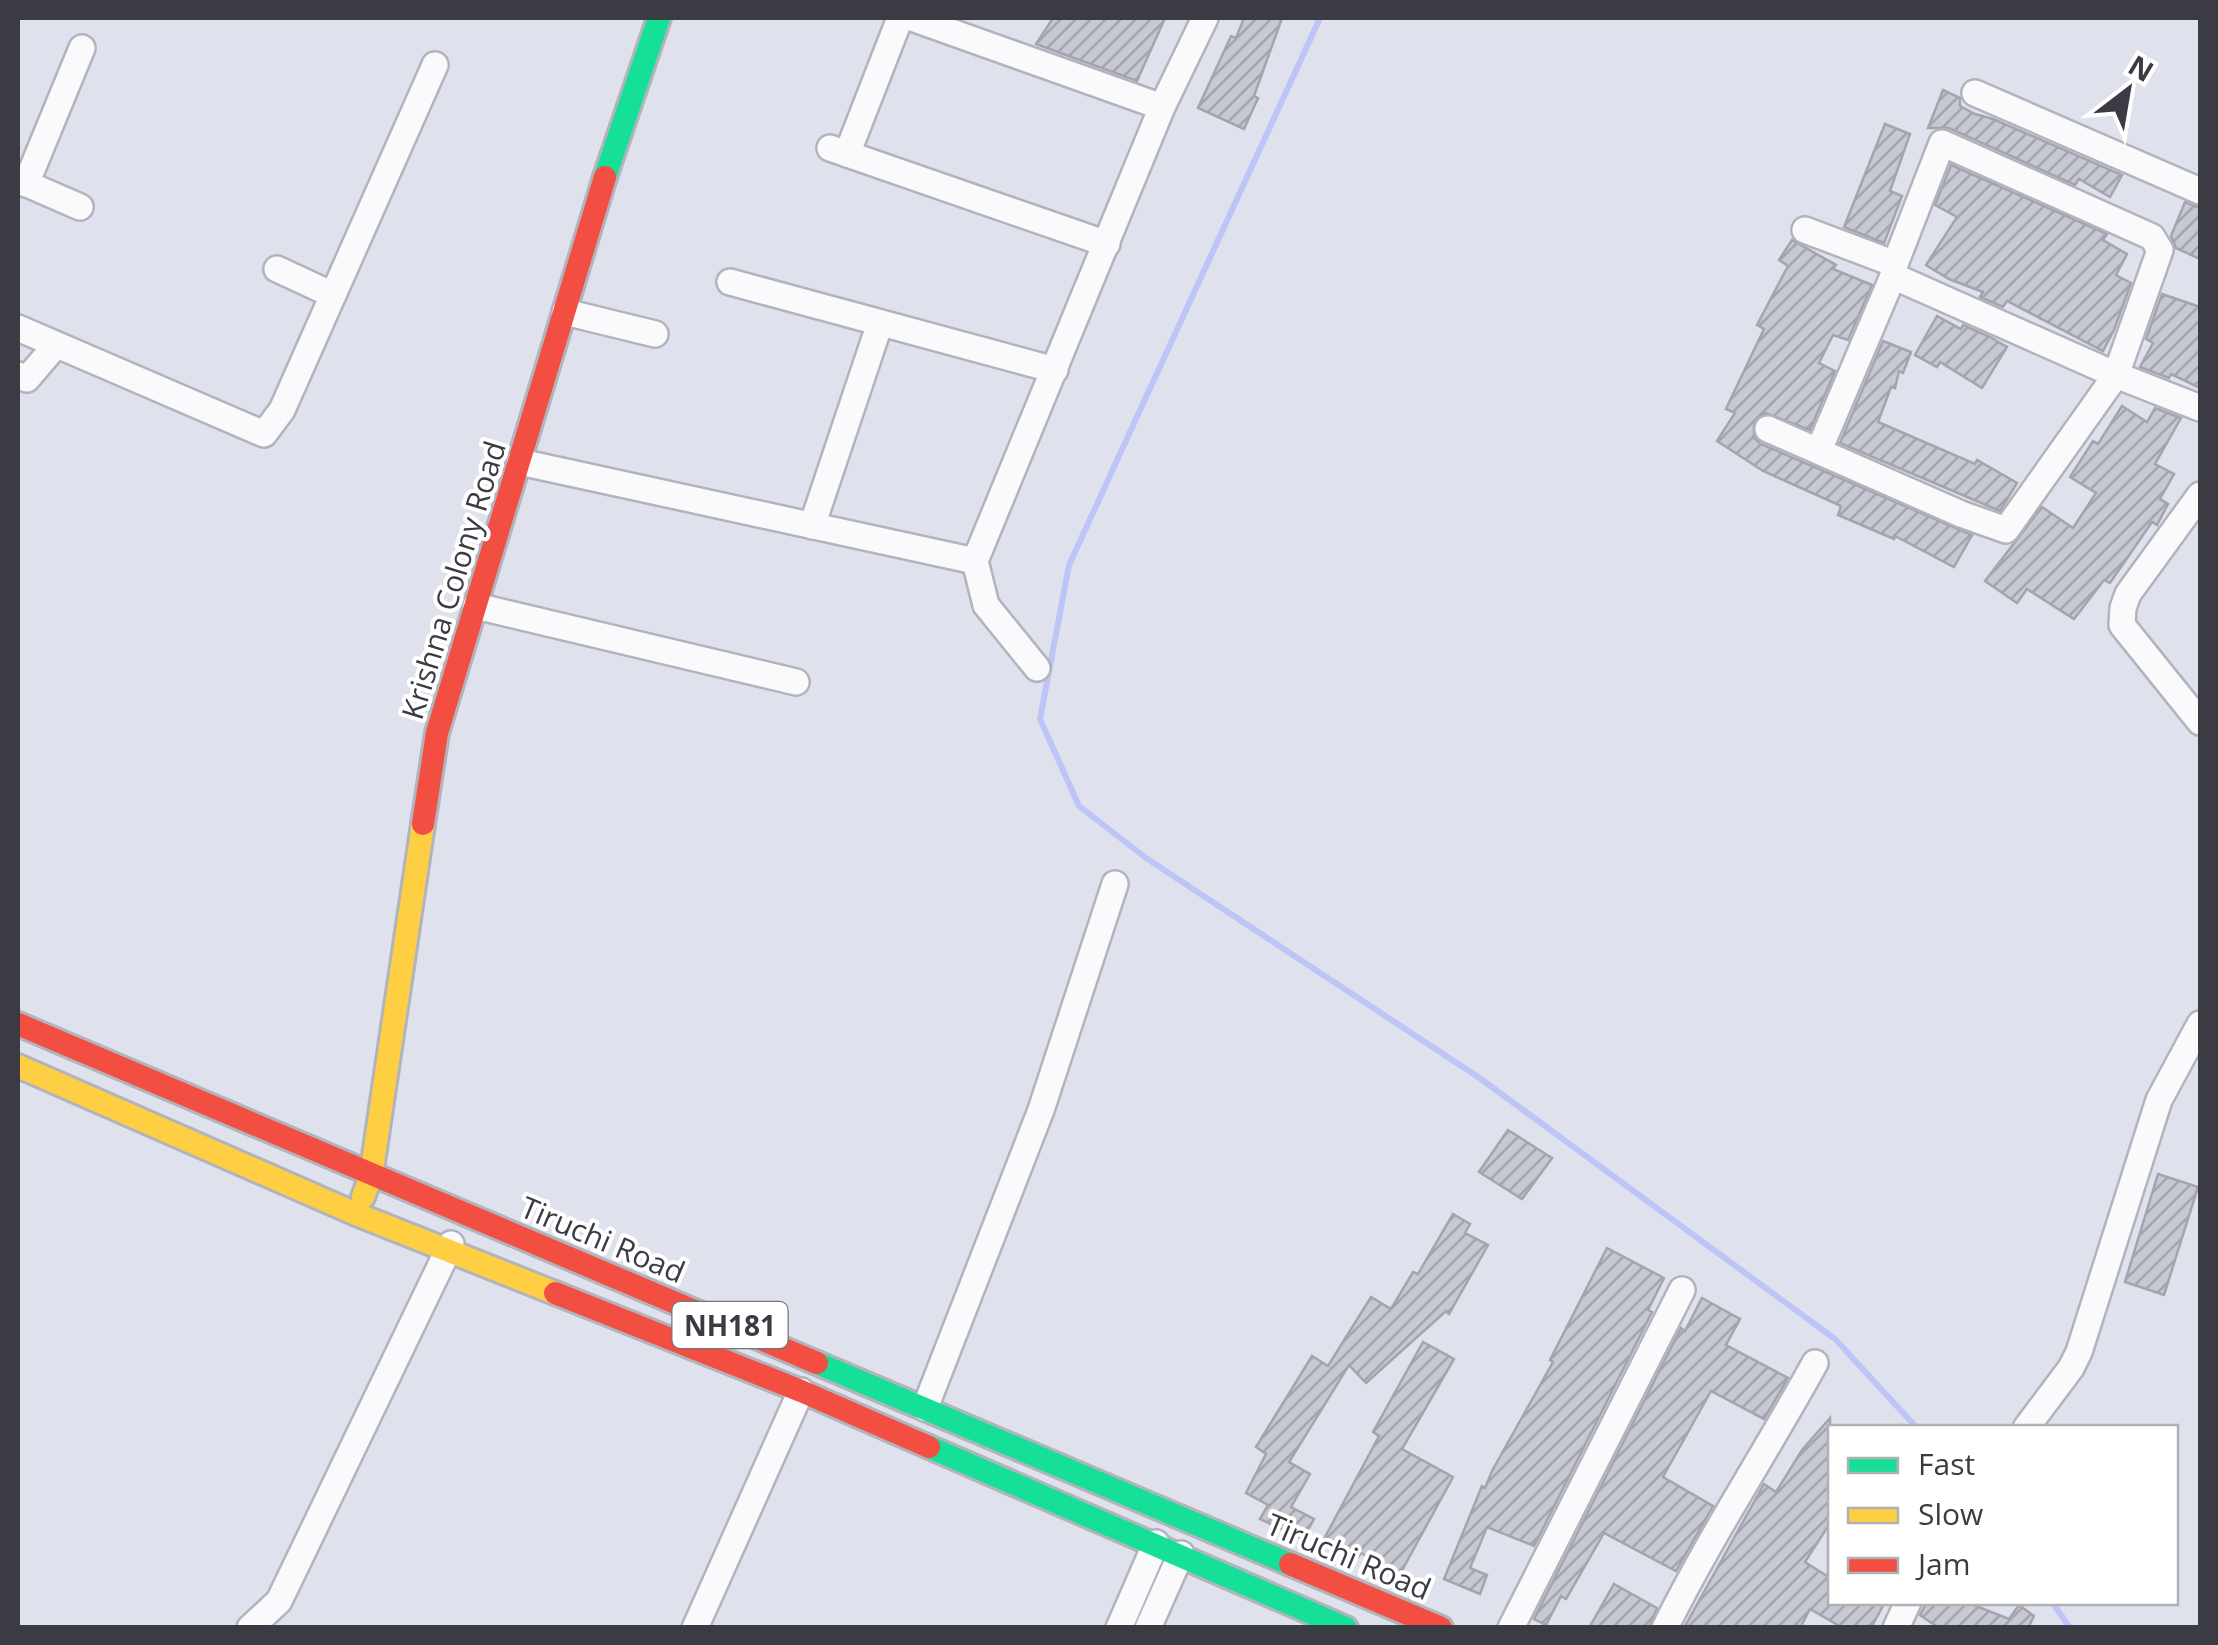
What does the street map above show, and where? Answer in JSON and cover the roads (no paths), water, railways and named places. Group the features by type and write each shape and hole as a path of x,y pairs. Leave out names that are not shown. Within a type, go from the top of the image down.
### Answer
{"main road":[{"name":"Krishna Colony Road","path":"356,1214 371,1176 437,734 658,18"},
{"name":"Tiruchi Road","path":"18,1024 1441,1628"},
{"name":"NH181","path":"18,1066 356,1214 801,1391 1342,1627"}],"street":[{"path":"900,18 839,151 1107,244"},
{"path":"912,18 1162,107"},
{"path":"1037,668 986,605 975,561 1162,107 1204,18"},
{"path":"80,207 22,182 82,48"},
{"path":"18,328 264,434 282,410 436,64"},
{"path":"1975,93 2200,191"},
{"path":"1768,429 2006,530 2116,375 2160,250 2152,238 1942,143 1819,450"},
{"path":"1805,230 2116,375 2200,408"},
{"path":"276,269 333,295"},
{"path":"730,282 1055,370"},
{"path":"565,312 655,334"},
{"path":"812,526 880,322"},
{"path":"18,375 27,379 56,345"},
{"path":"520,462 975,561"},
{"path":"2200,495 2128,594 2122,625 2200,722"},
{"path":"476,606 796,682"},
{"path":"925,1408 1041,1110 1115,884"},
{"path":"2028,1425 2072,1368 2079,1352 2159,1100 2200,1024"},
{"path":"250,1628 278,1601 464,1213"},
{"path":"1511,1628 1682,1290"},
{"path":"1665,1628 1690,1576 1768,1448 1814,1363"},
{"path":"694,1628 801,1391"},
{"path":"1119,1628 1156,1543"},
{"path":"1148,1628 1181,1554"},
{"path":"1896,1628 1907,1605"}],"waterway":[{"path":"1320,18 1069,565 1040,719 1079,806 1146,858 1481,1079 1835,1339 1914,1425"},
{"path":"2054,1605 2070,1628"}]}
